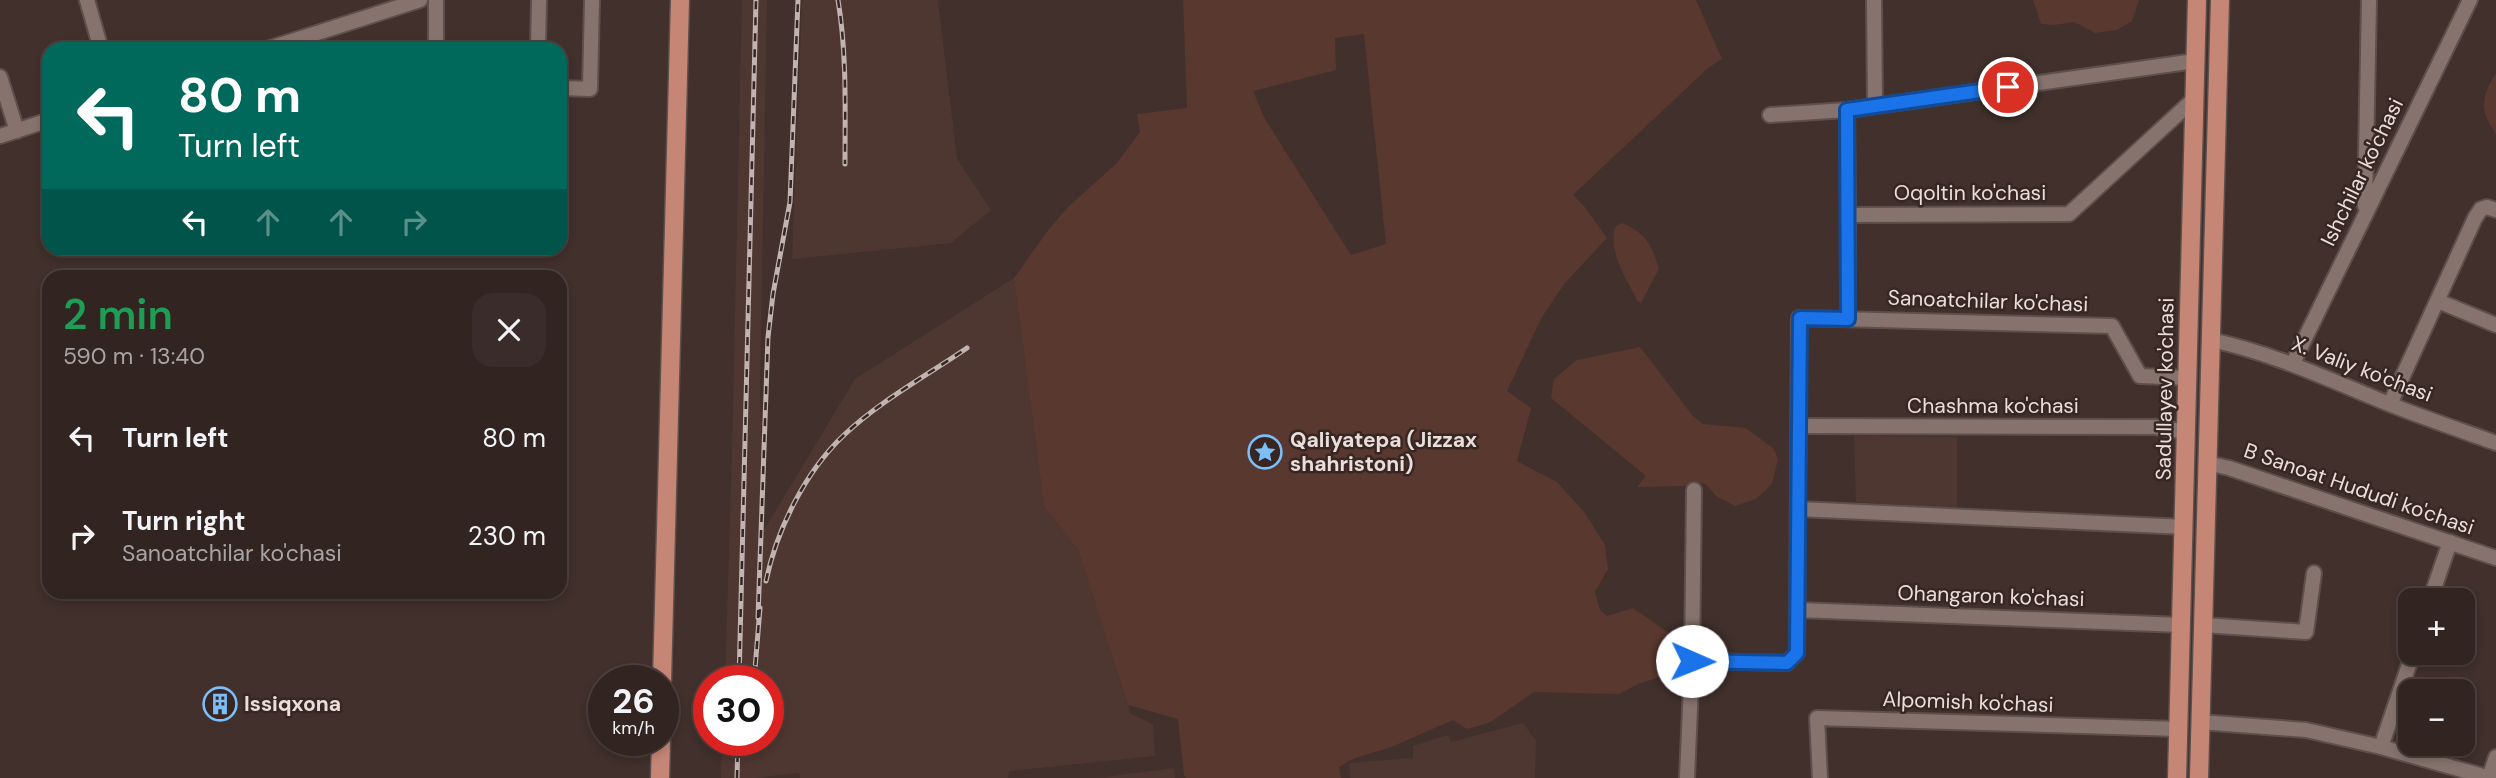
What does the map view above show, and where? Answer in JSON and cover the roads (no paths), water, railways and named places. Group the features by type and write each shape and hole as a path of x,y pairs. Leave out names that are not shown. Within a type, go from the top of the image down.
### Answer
{"main road":[{"path":"662,665 680,0"},
{"name":"Sadullayev ko'chasi","path":"2176,778 2185,527 2197,0"},
{"name":"Sadullayev ko'chasi","path":"2199,778 2220,0"},
{"path":"660,778 661,756"}],"street":[{"path":"88,0 99,42"},
{"path":"289,42 419,0"},
{"path":"436,0 436,42"},
{"path":"538,42 539,0"},
{"path":"567,88 590,89 592,0"},
{"path":"1874,0 1875,106"},
{"path":"2365,211 2369,0"},
{"name":"Ishchilar ko'chasi","path":"2293,363 2470,0"},
{"path":"1770,115 1847,110 2194,61"},
{"path":"0,78 17,131"},
{"name":"Oqoltin ko'chasi","path":"1848,215 2069,214 2194,99"},
{"path":"1847,110 1848,319"},
{"path":"0,136 42,122"},
{"path":"2390,404 2475,218 2481,209 2494,209"},
{"path":"2438,301 2496,325"},
{"name":"Sanoatchilar ko'chasi","path":"1799,426 1800,318 2112,326 2140,376 2188,378"},
{"name":"X. Valiy ko'chasi","path":"2211,340 2293,363 2390,404 2496,443"},
{"path":"1692,661 1787,663 1797,653 1799,426"},
{"name":"Chashma ko'chasi","path":"1799,426 2155,427 2187,432"},
{"name":"B Sanoat Hududi ko'chasi","path":"2207,463 2229,468 2496,558"},
{"path":"1687,778 1692,661 1694,490"},
{"path":"1799,509 2185,527"},
{"path":"2434,588 2450,541"},
{"path":"2203,625 2306,632 2314,573"},
{"name":"Ohangaron ko'chasi","path":"1799,610 2182,625"},
{"path":"2381,747 2409,665"},
{"name":"Alpomish ko'chasi","path":"1820,778 1817,718 2178,729"},
{"path":"2200,722 2306,730 2381,747 2489,778 2496,757"}],"railway":[{"path":"739,665 756,0"},
{"path":"758,618 768,337 790,202 798,0"},
{"path":"838,0 844,61 845,164"},
{"path":"766,581 777,541 794,502 830,450 873,411 967,348"},
{"path":"755,665 760,608"},
{"path":"737,778 738,756"}],"place":[{"name":"Qaliyatepa (Jizzax shahristoni)","path":"1265,452"},
{"name":"Issiqxona","path":"220,704"}]}
